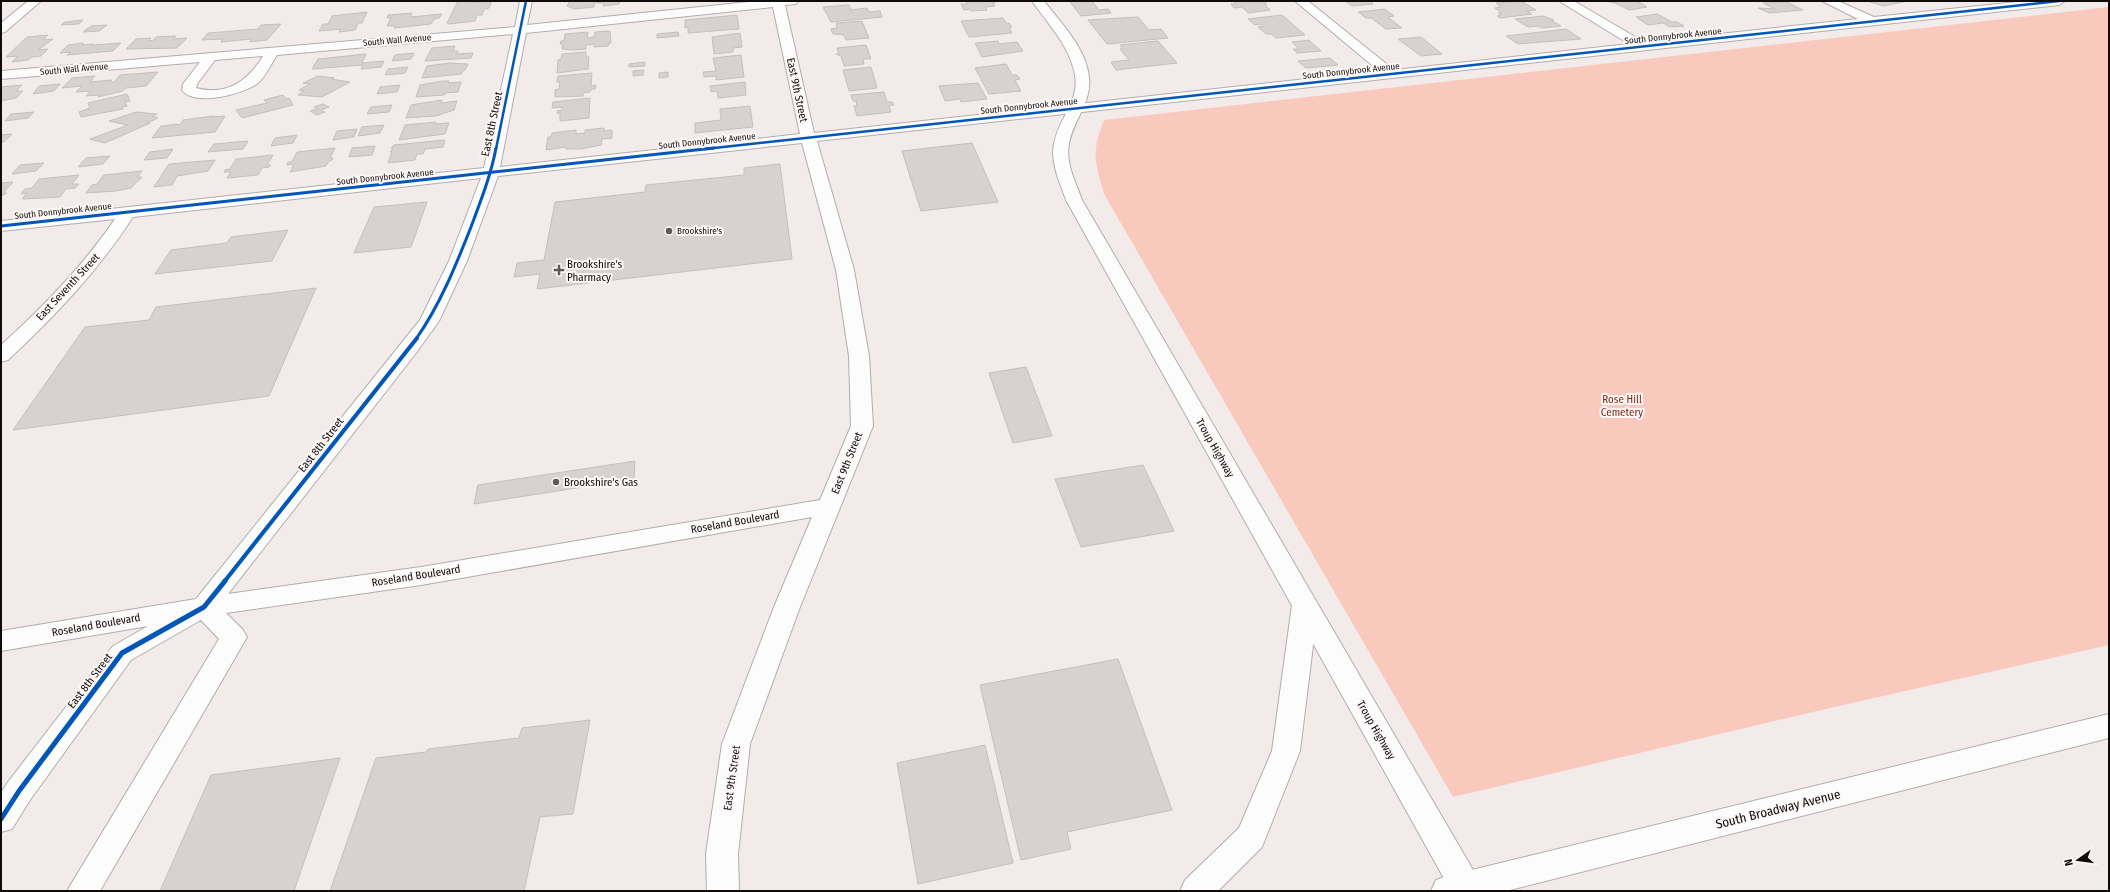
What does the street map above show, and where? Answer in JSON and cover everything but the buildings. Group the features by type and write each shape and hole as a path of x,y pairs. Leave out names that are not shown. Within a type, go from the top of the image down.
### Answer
{"street":[{"path":"1,29 35,1"},
{"name":"East 8th Street","path":"1,819 19,791 122,654 204,607 409,349 429,321 458,261 491,174 526,1"},
{"name":"South Wall Avenue","path":"1,75 520,30 792,1"},
{"name":"Troup Highway","path":"1038,1 1072,50 1080,69 1083,86 1082,98 1061,144 1062,160 1074,200 1305,606 1456,889"},
{"path":"1301,1 1392,75"},
{"path":"1565,1 1643,47"},
{"path":"1828,1 1873,21"},
{"name":"South Donnybrook Avenue","path":"1,226 491,174 2059,1"},
{"name":"East 9th Street","path":"723,891 722,854 736,744 787,607 862,426 859,356 845,270 808,138 778,2"},
{"path":"211,57 190,84 189,90 196,94 212,93 243,86 253,80 273,51"},
{"name":"East Seventh Street","path":"1,356 70,287 111,240 128,212"},
{"name":"Roseland Boulevard","path":"1,641 204,607 421,576 830,506"},
{"path":"1196,891 1251,837 1286,751 1305,606"},
{"path":"83,891 234,637 204,607"},
{"name":"South Broadway Avenue","path":"1456,889 2109,726"}],"green space":[{"name":"Rose Hill Cemetery","path":"2109,7 2109,645 1830,708 1453,797 1104,194 1098,173 1096,149 1104,120"}],"cycle path":[{"path":"1,819 19,791 122,653 204,607 409,349 429,321 458,261 491,174 526,1"},
{"path":"1,226 2059,1"}],"place":[{"name":"Brookshire's","path":"669,231"},
{"name":"Brookshire's Pharmacy","path":"559,270"},
{"name":"Brookshire's Gas","path":"556,482"}]}
